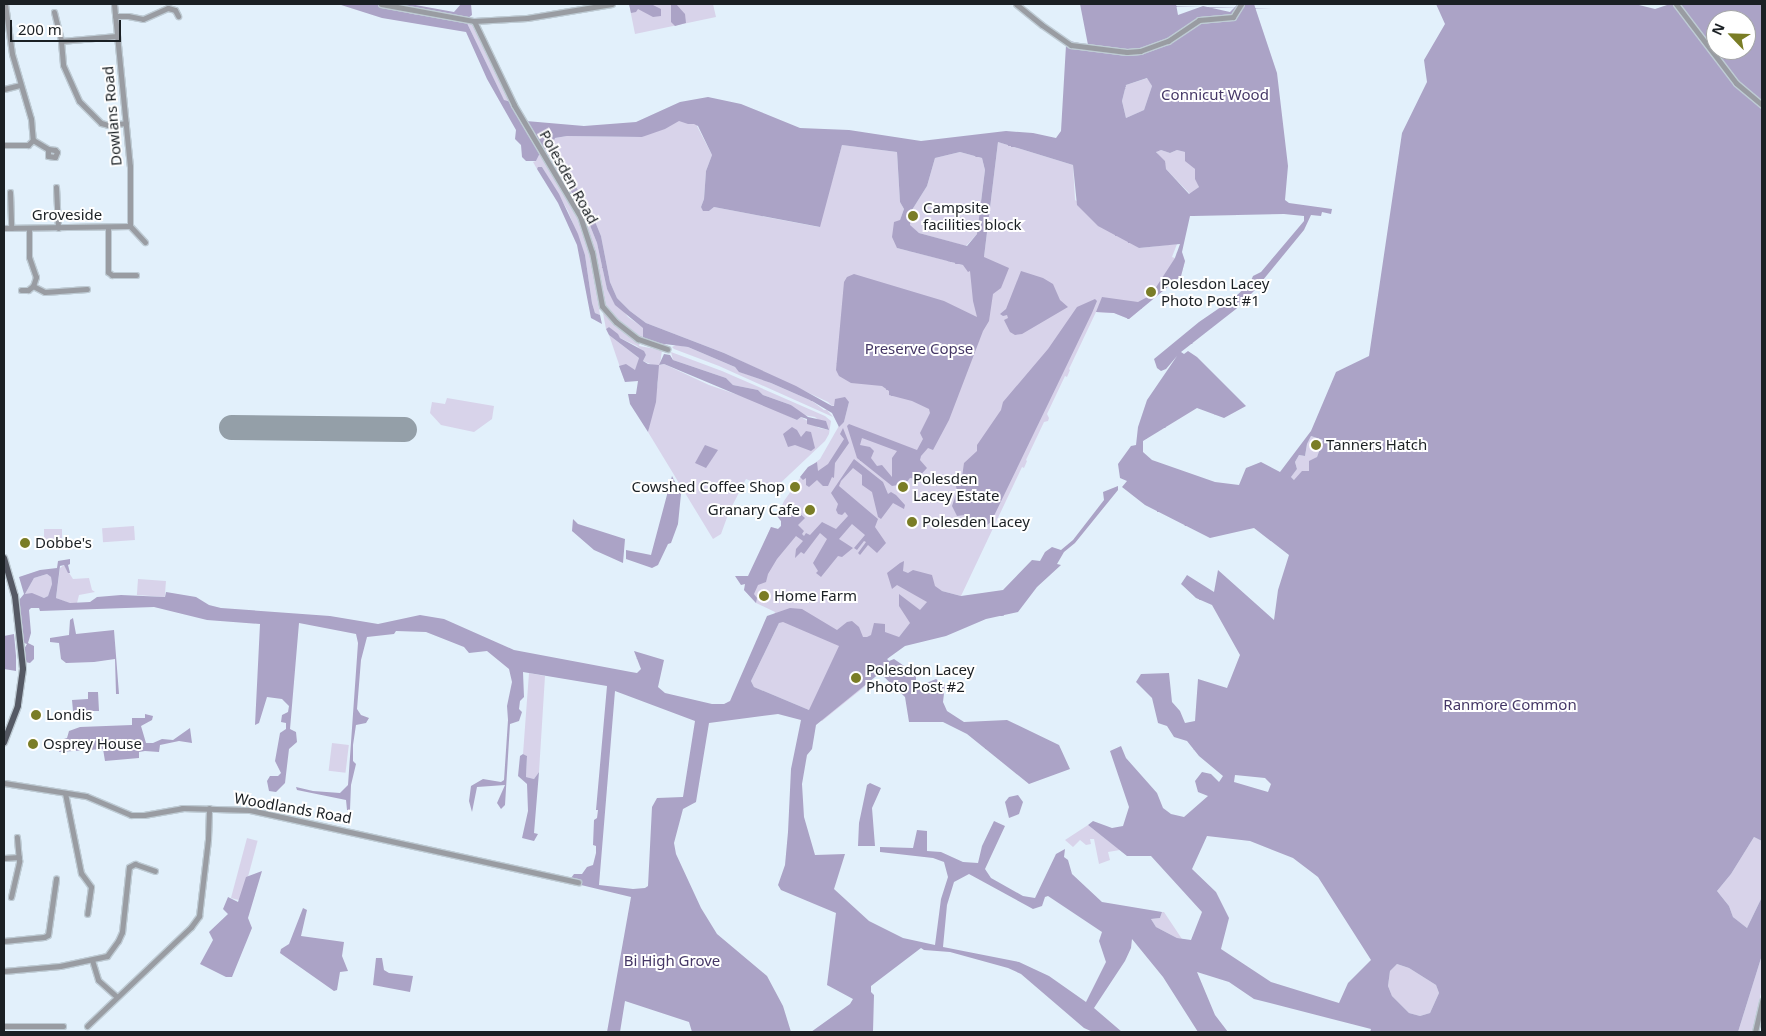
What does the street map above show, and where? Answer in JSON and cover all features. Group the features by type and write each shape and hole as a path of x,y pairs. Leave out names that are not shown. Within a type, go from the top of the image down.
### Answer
{"main road":[{"path":"4,558 12,583 20,625 22,680 15,716 4,742"}],"street":[{"name":"Dowlans Road","path":"114,4 130,166 130,226"},
{"path":"381,4 474,22 526,18 612,4"},
{"path":"1016,4 1071,45 1116,52 1140,51 1168,41 1200,20 1233,17 1241,4"},
{"path":"1676,4 1733,79 1762,105"},
{"path":"4,8 20,85 32,119 33,140"},
{"path":"115,16 128,16 144,20 168,8 175,10 178,16"},
{"path":"54,12 61,41 63,65 76,96 96,120 105,125 126,123"},
{"name":"Polesden Road","path":"474,22 514,105 580,216 592,252 602,306 616,322 638,339 667,349"},
{"path":"61,41 117,36"},
{"path":"4,89 20,85"},
{"path":"4,145 28,144 33,140"},
{"path":"33,140 48,150"},
{"path":"56,187 58,228"},
{"path":"10,192 11,228"},
{"path":"130,226 145,242"},
{"name":"Groveside","path":"4,228 108,228 130,226"},
{"path":"21,290 28,290 33,286 36,277 29,257 29,228"},
{"path":"108,228 108,272 112,275 136,275"},
{"path":"33,286 45,292 87,289"},
{"path":"4,584 12,583"},
{"name":"Woodlands Road","path":"4,783 92,798 119,811 137,816 174,808 250,810 578,882"},
{"path":"65,793 81,873 91,887 87,914"},
{"path":"87,1026 191,927 199,916 208,838 209,808"},
{"path":"11,897 20,857 17,837"},
{"path":"4,858 20,857"},
{"path":"4,971 60,966 107,956 120,938 131,865 156,872"},
{"path":"4,941 40,938 48,935 56,879"},
{"path":"92,960 98,980 117,997"},
{"path":"1755,1032 1762,1001"},
{"path":"4,1026 42,1029 63,1026"}],"green space":[{"path":"338,4 374,4 413,14 466,21 504,100 511,102 540,153 536,161 526,161 522,157 521,145 515,139 516,130 487,79 466,32 382,18"},
{"path":"386,4 410,4 454,12 461,4 471,4 472,15 468,18"},
{"path":"629,4 713,4 716,17 635,34"},
{"path":"629,4 651,4 661,9 661,16 653,17 638,9 636,12 631,13"},
{"path":"671,4 676,4 685,14 686,23 675,26 671,22"},
{"name":"Ranmore Common","path":"1080,4 1176,4 1178,15 1203,6 1230,12 1238,4 1254,4 1277,73 1288,166 1285,200 1289,203 1332,209 1331,214 1322,212 1321,216 1311,215 1304,230 1254,291 1236,309 1181,352 1184,354 1188,351 1197,357 1246,406 1224,418 1197,408 1143,441 1143,452 1152,460 1215,482 1239,485 1246,468 1261,462 1280,472 1311,431 1336,372 1369,356 1402,133 1427,82 1424,60 1445,24 1436,4 1635,4 1655,9 1670,4 1762,4 1762,841 1754,837 1731,874 1717,891 1729,906 1733,917 1747,928 1762,897 1762,955 1738,1032 1370,1032 1371,1029 1254,999 1229,982 1197,972 1215,1015 1228,1032 1198,1032 1163,977 1132,939 1131,948 1125,961 1094,1008 1122,1032 1093,1032 1084,1028 1021,974 1008,968 950,952 924,950 921,948 871,986 871,992 874,995 873,1032 811,1032 850,1004 853,999 827,985 836,913 781,890 778,885 785,865 791,769 801,720 778,714 709,723 696,802 683,809 674,843 676,854 701,908 717,934 767,976 783,1006 791,1032 692,1032 689,1022 625,1001 620,1032 607,1032 631,897 581,885 581,881 571,878 574,874 582,874 587,867 593,865 596,853 596,846 593,845 594,820 597,818 598,810 596,810 607,686 523,672 524,697 520,701 519,709 522,712 519,721 510,724 505,805 501,809 497,803 505,785 477,787 472,812 469,801 471,786 483,779 501,782 504,780 508,720 507,706 512,682 509,669 487,651 469,653 464,647 426,632 396,631 394,634 367,637 361,660 357,709 361,715 369,718 366,723 356,725 353,761 356,764 351,785 350,810 347,810 346,800 297,790 296,787 313,791 340,793 348,785 358,643 356,634 299,623 290,729 296,732 297,742 289,749 285,783 276,792 269,791 267,781 270,776 278,776 281,773 275,761 280,733 286,729 286,723 281,722 282,715 288,712 289,706 282,699 267,697 259,723 255,725 260,624 207,620 154,607 40,611 39,608 31,608 29,610 31,633 28,643 34,646 34,659 30,663 25,662 24,649 27,644 24,643 19,600 24,594 19,577 40,570 57,568 58,561 70,559 70,564 68,565 70,573 68,573 64,565 60,566 56,598 70,603 90,602 97,597 121,595 165,597 166,592 196,597 209,605 221,608 330,616 378,624 420,615 444,619 514,650 637,673 641,669 634,651 664,660 658,687 665,693 712,704 724,704 730,701 767,616 790,608 802,609 837,630 847,622 852,621 859,627 863,637 867,637 871,635 874,623 885,624 885,632 899,637 910,623 899,606 899,594 920,610 927,602 897,585 892,589 887,573 900,563 904,561 903,571 908,573 913,570 932,575 935,586 942,591 961,596 1003,590 1032,560 1040,561 1045,552 1052,547 1061,550 1073,540 1104,500 1103,492 1118,486 1118,490 1075,543 1064,552 1057,564 1061,565 1037,587 1018,612 986,619 946,636 905,646 887,659 889,661 894,659 916,674 916,683 924,684 936,679 945,685 943,702 947,711 964,722 1007,720 1059,745 1070,769 1029,784 967,734 943,722 909,722 905,697 880,673 816,725 812,749 807,755 802,784 804,817 815,855 845,854 834,889 869,921 903,938 935,945 941,899 948,877 944,862 933,858 880,852 880,847 913,848 917,830 927,831 927,851 941,852 963,862 978,863 982,846 994,821 1005,826 985,869 991,878 1023,896 1035,898 1056,854 1065,849 1064,857 1068,860 1072,874 1102,902 1162,912 1160,918 1151,919 1156,927 1177,938 1191,940 1202,912 1151,856 1127,856 1088,825 1093,821 1112,828 1123,826 1129,807 1110,751 1121,746 1126,758 1157,793 1163,808 1171,814 1184,817 1208,796 1198,792 1195,781 1202,772 1211,774 1219,782 1223,776 1199,756 1187,741 1174,737 1167,726 1158,723 1152,698 1136,682 1141,674 1169,673 1172,702 1180,711 1185,723 1195,721 1198,679 1227,688 1240,655 1212,605 1196,598 1181,584 1187,575 1214,592 1218,570 1274,620 1278,590 1289,555 1254,528 1210,538 1145,505 1122,487 1127,481 1120,478 1118,464 1131,446 1136,445 1138,427 1147,400 1177,356 1166,369 1161,371 1157,368 1154,359 1199,322 1234,298 1250,283 1253,276 1261,272 1304,221 1304,216 1284,214 1190,216 1182,252 1185,261 1181,276 1129,319 1114,313 1096,312 1102,297 1138,302 1151,295 1175,258 1180,244 1139,248 1098,226 1077,205 1073,165 998,142 984,257 1009,268 1001,288 993,294 989,321 983,331 949,420 933,450 928,448 921,456 920,460 927,468 917,479 910,478 901,489 898,485 892,486 857,458 847,426 849,424 917,450 923,439 920,433 930,413 929,409 912,401 889,395 889,391 882,386 851,383 839,376 836,370 844,282 847,277 854,274 944,301 977,317 973,301 970,271 968,272 963,265 897,248 892,237 894,222 900,220 904,209 900,202 897,152 842,145 820,227 714,207 709,211 703,211 701,207 704,199 706,171 712,155 698,126 694,124 679,121 665,129 642,137 567,136 555,138 552,146 592,214 601,236 610,282 617,298 630,311 646,323 724,353 796,386 832,406 834,406 835,399 845,397 849,402 844,422 839,427 832,413 812,401 771,383 739,372 735,367 688,347 649,342 643,337 643,328 615,305 607,289 597,243 589,223 547,149 543,149 526,121 584,126 636,122 680,102 708,97 741,104 800,128 849,130 921,141 1006,131 1033,133 1056,138 1061,131 1066,45 1070,41 1088,45","holes":["1147,78 1152,86 1144,110 1126,118 1122,101 1126,85","1161,150 1170,153 1177,150 1185,152 1185,161 1195,169 1195,179 1199,187 1189,194 1166,169 1165,161 1156,152","960,152 982,158 985,170 977,234 967,246 919,233 910,225 912,210 927,186 935,158","1311,436 1323,440 1317,457 1309,461 1309,471 1302,471 1294,480 1291,477 1297,469 1295,462 1299,455 1305,456 1307,444","862,438 897,451 892,458 892,477 882,465 877,466 871,458 874,451 870,447 860,445","47,574 51,577 52,584 48,596 44,598 32,593 25,594 34,578","783,622 839,646 809,710 754,687 751,681 779,623","615,691 695,721 683,797 657,798 652,807 648,886 633,889 599,885","1235,775 1265,778 1271,784 1268,792 1234,782","1207,836 1250,841 1293,858 1318,877 1371,960 1348,983 1339,1003 1271,982 1221,949 1229,918 1216,892 1192,869","969,874 1033,909 1042,906 1045,897 1048,896 1102,932 1099,941 1106,962 1086,1002 1049,976 1019,962 943,947 947,905 954,882","1397,964 1409,968 1436,985 1439,993 1430,1013 1420,1016 1409,1013 1392,996 1388,986 1390,971"]},
{"path":"466,21 473,23 511,102 504,101"},
{"path":"1148,78 1152,86 1144,110 1126,118 1122,101 1126,85"},
{"name":"Preserve Copse","path":"694,107 697,126 712,155 706,171 704,199 701,207 709,211 714,207 819,227 842,145 897,152 900,202 904,209 900,220 897,248 964,265 967,269 984,257 998,142 1073,165 1075,200 1139,248 1177,244 1172,257 1175,258 1177,252 1185,261 1181,276 1129,319 1114,313 1096,312 1067,377 1065,376 1047,414 1048,421 1044,422 1024,468 1022,467 961,596 942,591 929,600 891,647 890,656 863,688 822,721 809,710 754,687 751,681 779,623 774,616 775,612 756,603 744,590 771,527 778,529 781,526 781,521 777,516 784,501 805,471 820,459 840,424 844,422 849,402 832,406 828,402 724,353 646,323 630,311 617,298 610,282 601,236 592,214 552,146 555,138 567,136 642,137"},
{"path":"543,149 547,149 589,223 597,243 607,289 628,317 665,343 667,347 641,340 617,321 604,306 595,256 585,221"},
{"path":"1161,150 1170,153 1177,150 1185,152 1195,169 1199,187 1190,194 1166,169 1156,151"},
{"path":"960,152 982,158 985,170 977,234 966,246 919,233 909,225 912,210 927,186 935,158"},
{"path":"540,153 580,218 591,253 600,315 595,313 585,255 568,211 542,167 537,169 533,162 536,161"},
{"path":"542,167 559,194 578,234 585,255 592,303 595,313 600,315 602,324 591,318 577,245 558,203 537,169"},
{"path":"1021,271 1043,278 1053,284 1060,300 1068,307 1022,334 1015,335 1010,332 1004,320 1008,318 1007,315 1003,316 1000,314 1006,309"},
{"path":"1095,299 1097,301 1092,313 991,522 987,525 968,526 962,522 965,515 957,516 952,506 957,491 956,486 962,477 964,463 977,451 977,445 1001,410 1003,402 1048,349 1077,307"},
{"path":"603,313 640,343 639,346 662,350 660,365 664,364 709,385 753,400 797,420 801,417 819,428 829,430 815,417 803,415 791,405 763,395 758,390 733,385 726,378 673,360 671,352 722,371 825,416 831,421 829,434 825,441 773,490 746,479 729,512 721,534 713,539 648,432 658,382 655,366 643,361 646,355 637,346 620,338 609,327 606,329"},
{"path":"609,327 620,338 644,351 646,355 643,361 648,364 659,365 656,402 648,432 630,404 628,394 636,394 638,381 625,382 619,366 626,364 635,370 639,358 609,335 606,329"},
{"path":"609,335 639,358 634,376 625,382"},
{"path":"676,345 688,347 735,367 740,372 812,401 824,410 827,410 833,417 672,347"},
{"path":"664,354 670,355 673,360 726,378 733,385 758,390 763,395 791,405 808,417 826,421 829,430 807,424 807,419 801,417 797,420 664,364 659,365"},
{"path":"447,398 494,406 492,419 474,432 441,425 430,413 432,402 445,404"},
{"path":"792,427 797,430 801,437 806,431 811,432 815,448 811,451 795,445 788,447 783,434"},
{"path":"843,428 849,443 835,463 834,478 832,477 828,486 823,486 817,480 809,487 806,485 806,478 803,480 800,477 808,467 817,462 818,471 828,464 844,439 840,434"},
{"path":"1311,436 1323,440 1317,457 1309,472 1294,480 1291,477 1297,469 1295,462 1299,455 1305,456 1307,444"},
{"path":"705,445 718,450 706,468 695,463"},
{"path":"854,459 883,482 888,494 891,492 896,495 905,505 904,509 893,503 881,519 878,517 872,492 862,485 862,475 853,468 841,481 839,486 878,519 875,527 886,543 877,553 868,545 860,555 858,553 866,542 864,541 857,550 854,548 865,535 852,524 839,539 853,548 842,557 838,556 821,577 816,573 818,571 813,563 827,539 820,533 804,554 801,552 795,558 796,549 803,541 796,536 777,559 768,574 766,582 758,585 754,594 757,598 756,603 744,590 745,584 741,585 735,576 748,576 771,527 778,529 781,526 781,521 777,516 781,507 787,511 795,507 798,509 798,512 805,518 798,525 804,531 802,534 804,536 806,533 810,535 822,522 836,529 848,516 845,512 842,515 838,514 836,510 838,504 831,493"},
{"path":"672,476 681,494 678,524 671,543 668,544 658,565 652,568 626,559 626,550 651,555"},
{"path":"573,519 578,524 625,539 623,563 594,550 572,531"},
{"path":"134,526 135,540 103,542 102,528"},
{"path":"44,529 62,529 62,542 49,540 49,548 44,548"},
{"path":"64,565 73,579 89,578 92,590 95,592 79,595 77,603 69,603 56,598 60,568"},
{"path":"47,574 51,577 52,584 48,596 44,598 25,594 34,578"},
{"path":"138,579 166,581 165,597 137,595"},
{"path":"73,618 76,634 114,630 119,694 116,694 115,659 66,663 61,659 59,643 50,642 50,638 69,635 70,620"},
{"path":"14,634 16,671 4,669 4,636"},
{"path":"529,673 545,676 539,772 534,779 526,777 527,756 523,754"},
{"path":"88,692 98,692 99,711 73,711 72,700 88,699"},
{"path":"145,714 153,716 152,720 141,726 146,743 153,743 162,739 173,740 190,728 192,743 179,741 160,745 159,752 139,752 139,758 105,761 103,749 59,752 61,740 67,738 69,731 80,727 132,725 132,718 145,718"},
{"path":"332,743 349,745 345,773 329,771"},
{"path":"523,754 527,756 526,777 534,779 539,772 534,833 538,834 534,841 522,838 528,811 527,784 518,776 520,756"},
{"path":"870,783 881,788 872,808 875,846 858,846 859,823 867,785"},
{"path":"1018,795 1023,802 1019,814 1009,818 1005,802 1009,797"},
{"path":"1088,825 1120,850 1108,852 1110,860 1099,864 1094,839 1090,839 1091,844 1086,845 1080,840 1073,847 1065,840"},
{"path":"1754,837 1762,841 1762,897 1747,928 1733,917 1729,906 1717,891 1731,874"},
{"path":"247,838 258,841 242,901 231,898"},
{"path":"262,871 248,918 252,928 232,977 226,977 200,964 213,940 209,932 228,914 223,909 228,897 238,902 246,877"},
{"path":"303,908 307,910 301,936 344,942 342,956 348,971 340,972 337,990 334,991 280,953 281,949 289,944"},
{"path":"1162,912 1164,912 1182,939 1156,927 1151,919 1160,918"},
{"path":"1762,955 1762,988 1753,1031 1738,1032"},
{"path":"376,958 382,958 384,970 389,973 413,976 410,992 373,985"},
{"path":"1397,964 1409,968 1436,985 1439,993 1430,1013 1420,1016 1409,1013 1392,996 1388,986 1390,971"}],"runway":[{"path":"231,427 404,429"}],"place":[{"name":"Campsite facilities block","path":"913,216"},
{"name":"Polesdon Lacey Photo Post #1","path":"1151,292"},
{"name":"Tanners Hatch","path":"1316,445"},
{"name":"Cowshed Coffee Shop","path":"795,487"},
{"name":"Polesden Lacey Estate","path":"903,487"},
{"name":"Granary Cafe","path":"810,510"},
{"name":"Polesden Lacey","path":"912,522"},
{"name":"Dobbe's","path":"25,543"},
{"name":"Home Farm","path":"764,596"},
{"name":"Polesdon Lacey Photo Post #2","path":"856,678"},
{"name":"Londis","path":"36,715"},
{"name":"Osprey House","path":"33,744"}],"park label":[{"name":"Connicut Wood","path":"1215,95"},
{"name":"Bi High Grove","path":"672,961"}]}
